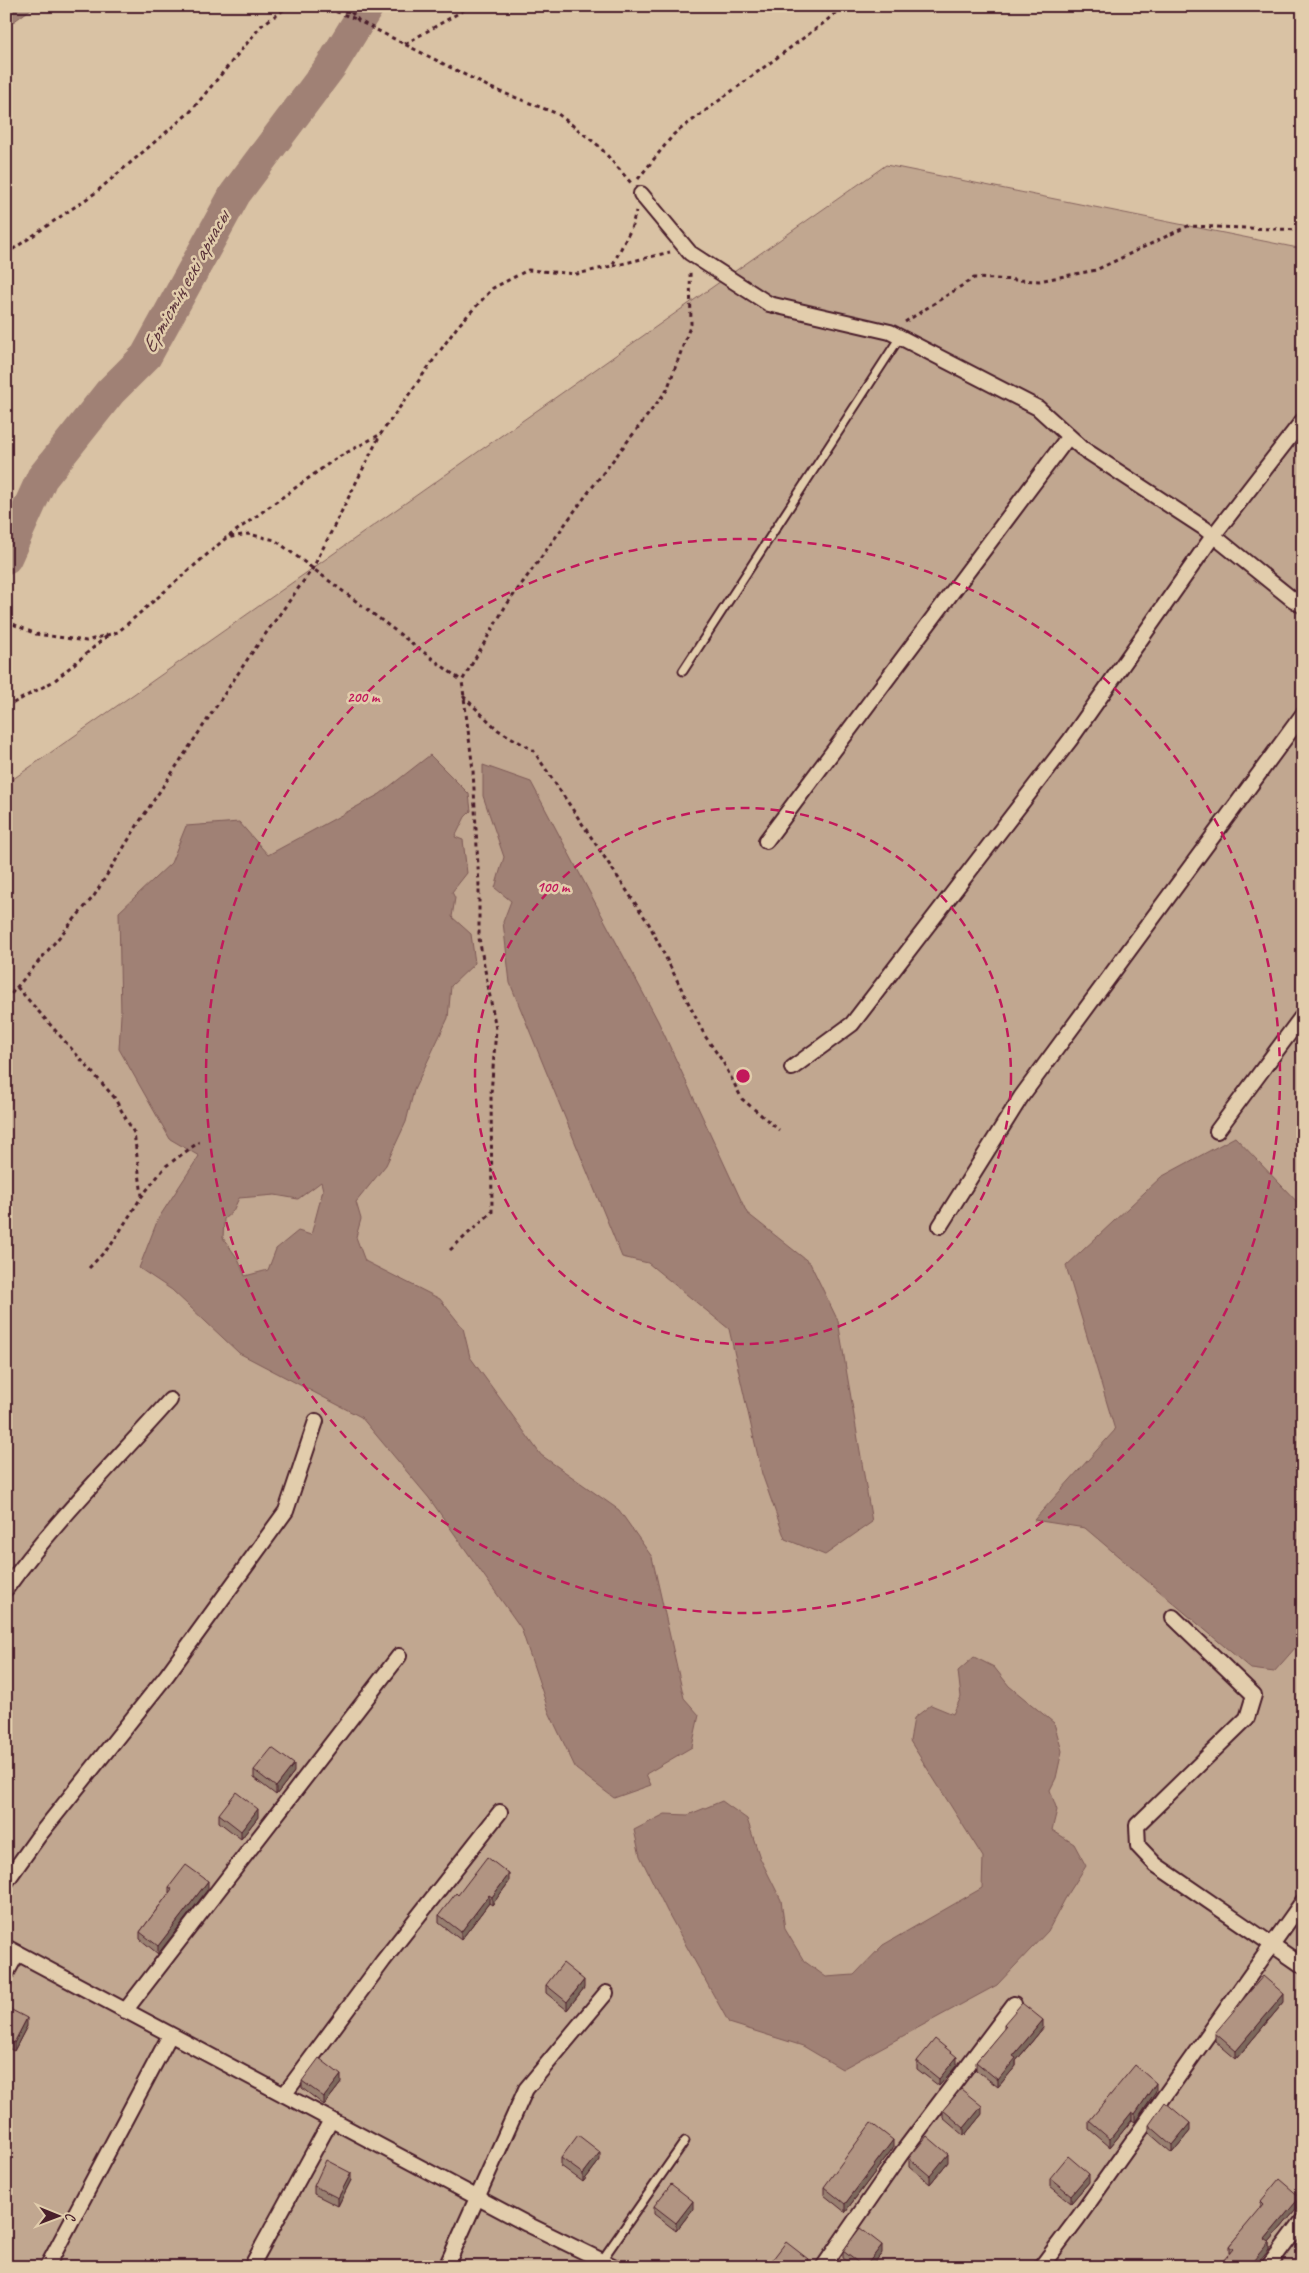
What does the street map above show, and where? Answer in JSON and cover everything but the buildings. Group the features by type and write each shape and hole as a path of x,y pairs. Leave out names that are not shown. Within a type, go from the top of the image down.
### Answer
{"street":[{"path":"637,190 686,248 769,304 895,334 1038,408 1082,448 1213,536 1303,606"},
{"path":"792,1068 852,1024 1070,740 1213,536 1303,420"},
{"path":"766,841 1069,436"},
{"path":"940,1226 1021,1097 1303,714"},
{"path":"1217,1131 1303,1015"},
{"path":"6,1589 81,1499 170,1400"},
{"path":"6,1882 38,1837 167,1675 286,1511 316,1421"},
{"path":"1173,1617 1254,1695 1247,1718 1138,1825 1138,1846 1156,1865 1303,1966"},
{"path":"125,2011 399,1656"},
{"path":"284,2095 383,1961 500,1812"},
{"path":"1041,2267 1078,2218 1271,1943 1303,1901"},
{"path":"6,1974 12,1951 476,2197 615,2267"},
{"path":"446,2267 526,2089 606,1992"},
{"path":"822,2267 901,2154 1014,2004"},
{"path":"48,2267 170,2035"},
{"path":"251,2267 330,2120"},
{"path":"1268,2267 1303,2220"}],"lane":[{"path":"683,671 895,334"},
{"path":"602,2260 685,2141"}],"path":[{"path":"6,254 96,193 183,117 262,25 289,6"},
{"path":"321,6 356,20 491,88 558,114 599,146 637,190"},
{"path":"346,6 356,20"},
{"path":"399,6 424,9 430,6"},
{"path":"405,44 471,6"},
{"path":"612,266 631,229 637,190 674,134 825,22 842,6"},
{"path":"895,334 974,278 1039,281 1096,270 1188,226 1303,230"},
{"path":"6,1000 94,896 140,821 249,657 313,568 380,435 457,327 493,288 528,270 577,274 686,248 690,324 667,390 587,494 505,607 462,681 462,696 473,770 479,886 479,938 496,1029 491,1094 492,1212 450,1250"},
{"path":"6,621 36,634 86,641 118,632 226,538 335,459 380,435"},
{"path":"226,538 248,534 275,540 462,681"},
{"path":"6,707 54,681 110,634"},
{"path":"462,696 498,730 533,750 649,924 705,1036 723,1062 742,1099 779,1130"},
{"path":"16,987 61,1035 114,1097 134,1133 142,1196"},
{"path":"89,1268 111,1245 142,1196 166,1166 199,1142"}],"shaded area":[{"path":"6,6 35,6 6,29"},
{"path":"886,165 1303,249 1303,2267 6,2267 6,784"},
{"path":"430,755 469,794 471,811 465,817 455,837 463,840 467,873 452,892 455,898 452,917 471,934 475,963 451,986 448,1018 414,1090 406,1122 386,1165 356,1202 361,1219 356,1237 365,1261 440,1299 463,1328 470,1357 541,1455 619,1510 652,1557 684,1698 699,1715 692,1747 646,1774 651,1785 614,1798 576,1769 549,1712 521,1628 429,1498 361,1417 239,1353 172,1290 139,1268 158,1219 199,1156 170,1139 119,1049 121,1015 119,912 171,863 186,826 239,822 268,855 380,794","holes":["321,1182 323,1190 311,1235 298,1231 276,1249 268,1270 245,1276 238,1259 223,1238 224,1219 233,1211 239,1198 275,1195 298,1199"]},
{"path":"483,765 531,782 658,1021 747,1213 810,1263 838,1321 872,1522 825,1555 785,1539 762,1474 729,1329 648,1263 622,1257 510,983 503,922 511,901 495,888 504,857 483,796"},
{"path":"1235,1137 1303,1208 1303,1639 1274,1672 1251,1669 1085,1528 1034,1520 1115,1430 1066,1266 1161,1177"},
{"path":"974,1657 994,1667 1009,1686 1054,1723 1062,1751 1056,1778 1050,1790 1057,1810 1052,1830 1074,1844 1086,1866 1048,1931 997,1985 842,2069 803,2046 729,2023 667,1911 640,1856 634,1830 665,1814 688,1815 722,1801 747,1819 760,1858 781,1900 785,1929 804,1961 826,1977 854,1975 883,1945 982,1888 983,1857 910,1741 914,1718 931,1705 953,1714 961,1697 958,1671"}],"waterway":[{"name":"Ертістің ескі арнасы","path":"6,558 42,478 110,392 146,356 235,194 331,66 368,6"}]}
